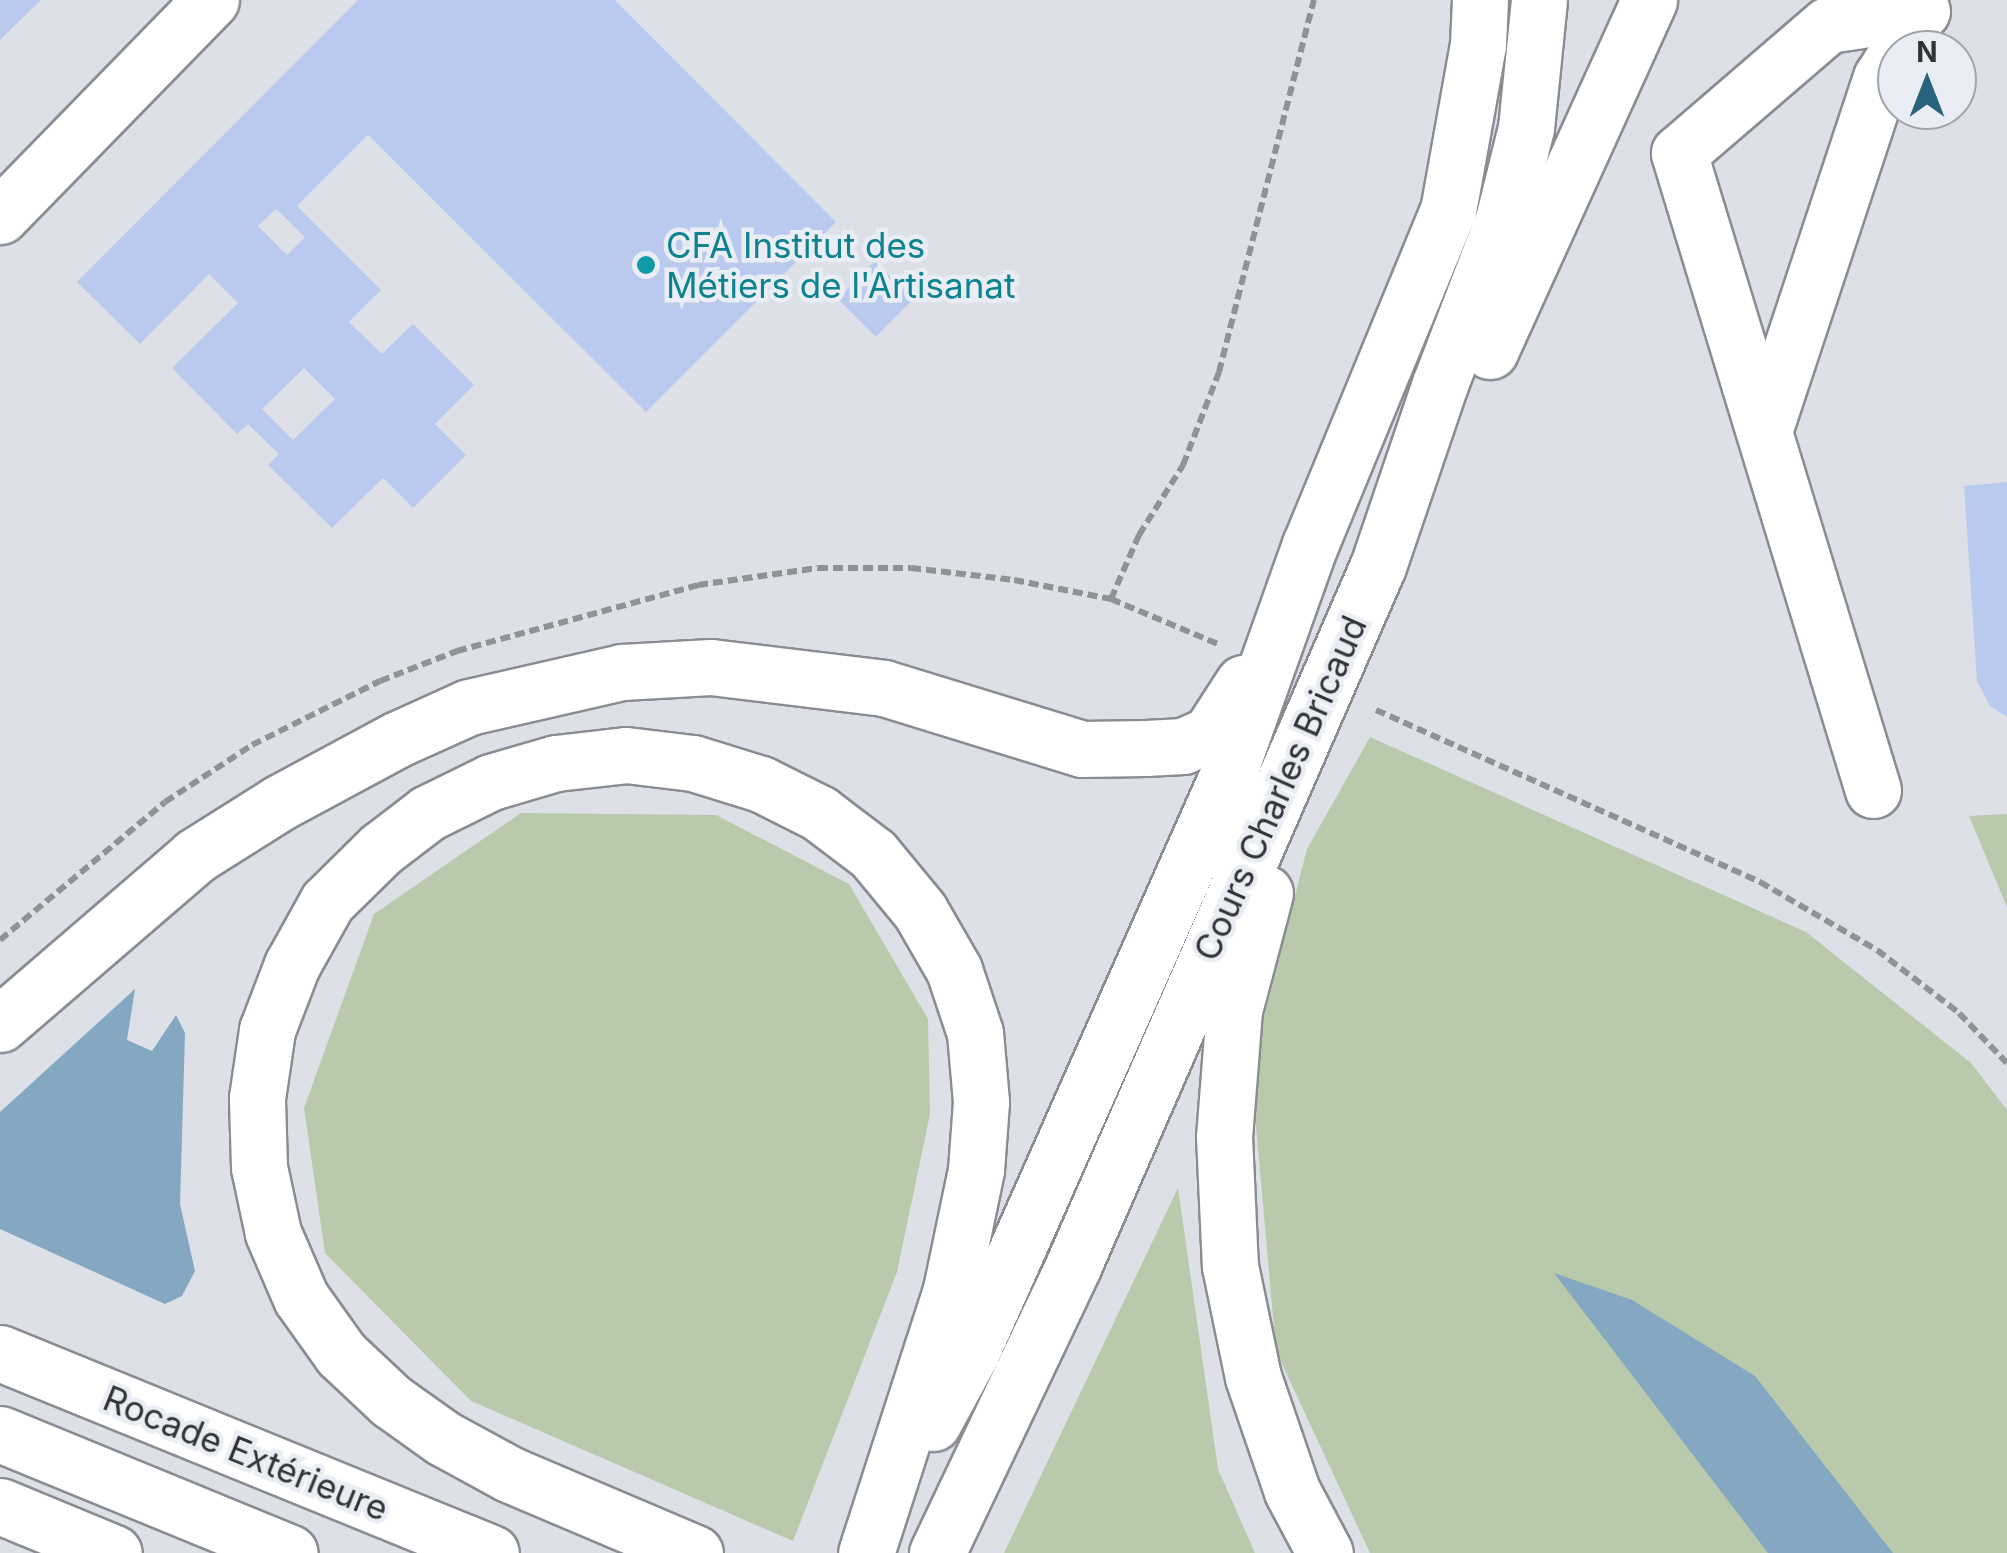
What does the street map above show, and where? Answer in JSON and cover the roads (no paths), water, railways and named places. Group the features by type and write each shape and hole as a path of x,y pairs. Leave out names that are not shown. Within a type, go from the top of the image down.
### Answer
{"main road":[{"path":"0,216 211,0"},
{"name":"Cours Charles Bricaud","path":"1277,630 1448,211 1478,45 1480,0"},
{"name":"Cours Charles Bricaud","path":"938,1551 1074,1264 1378,566 1440,384 1503,220 1526,128 1539,0"},
{"path":"1378,566 1466,404 1649,0"},
{"path":"1764,432 1881,78 1913,28 1828,24 1679,153 1873,790"},
{"path":"0,1024 196,856 279,803 398,739 469,707 622,672 711,667 884,688 1082,749 1183,746 1210,734 1277,630"},
{"path":"871,1540 972,1353 1229,772 1277,630"},
{"path":"1325,1553 1292,1492 1253,1376 1230,1266 1224,1136 1234,1010 1249,945 1340,653"},
{"path":"694,1553 510,1474 443,1438 391,1401 341,1354 301,1298 273,1233 259,1166 257,1098 267,1030 292,965 327,902 381,848 428,813 491,782 556,763 626,755 693,763 761,784 819,813 873,854 920,911 954,970 975,1033 981,1102 976,1170 956,1273 871,1540"},
{"name":"Rocade Extérieure","path":"0,1353 491,1553"},
{"path":"0,1434 290,1553"},
{"path":"0,1506 114,1553"},
{"path":"0,1543 18,1553"}],"water":[{"path":"135,989 127,1040 152,1051 176,1015 185,1033 180,1204 195,1271 182,1296 165,1304 0,1229 0,1112"},
{"path":"1554,1273 1632,1300 1755,1376 1893,1553 1768,1553"}],"place":[{"name":"CFA Institut des Métiers de l'Artisanat","path":"646,265"}]}
